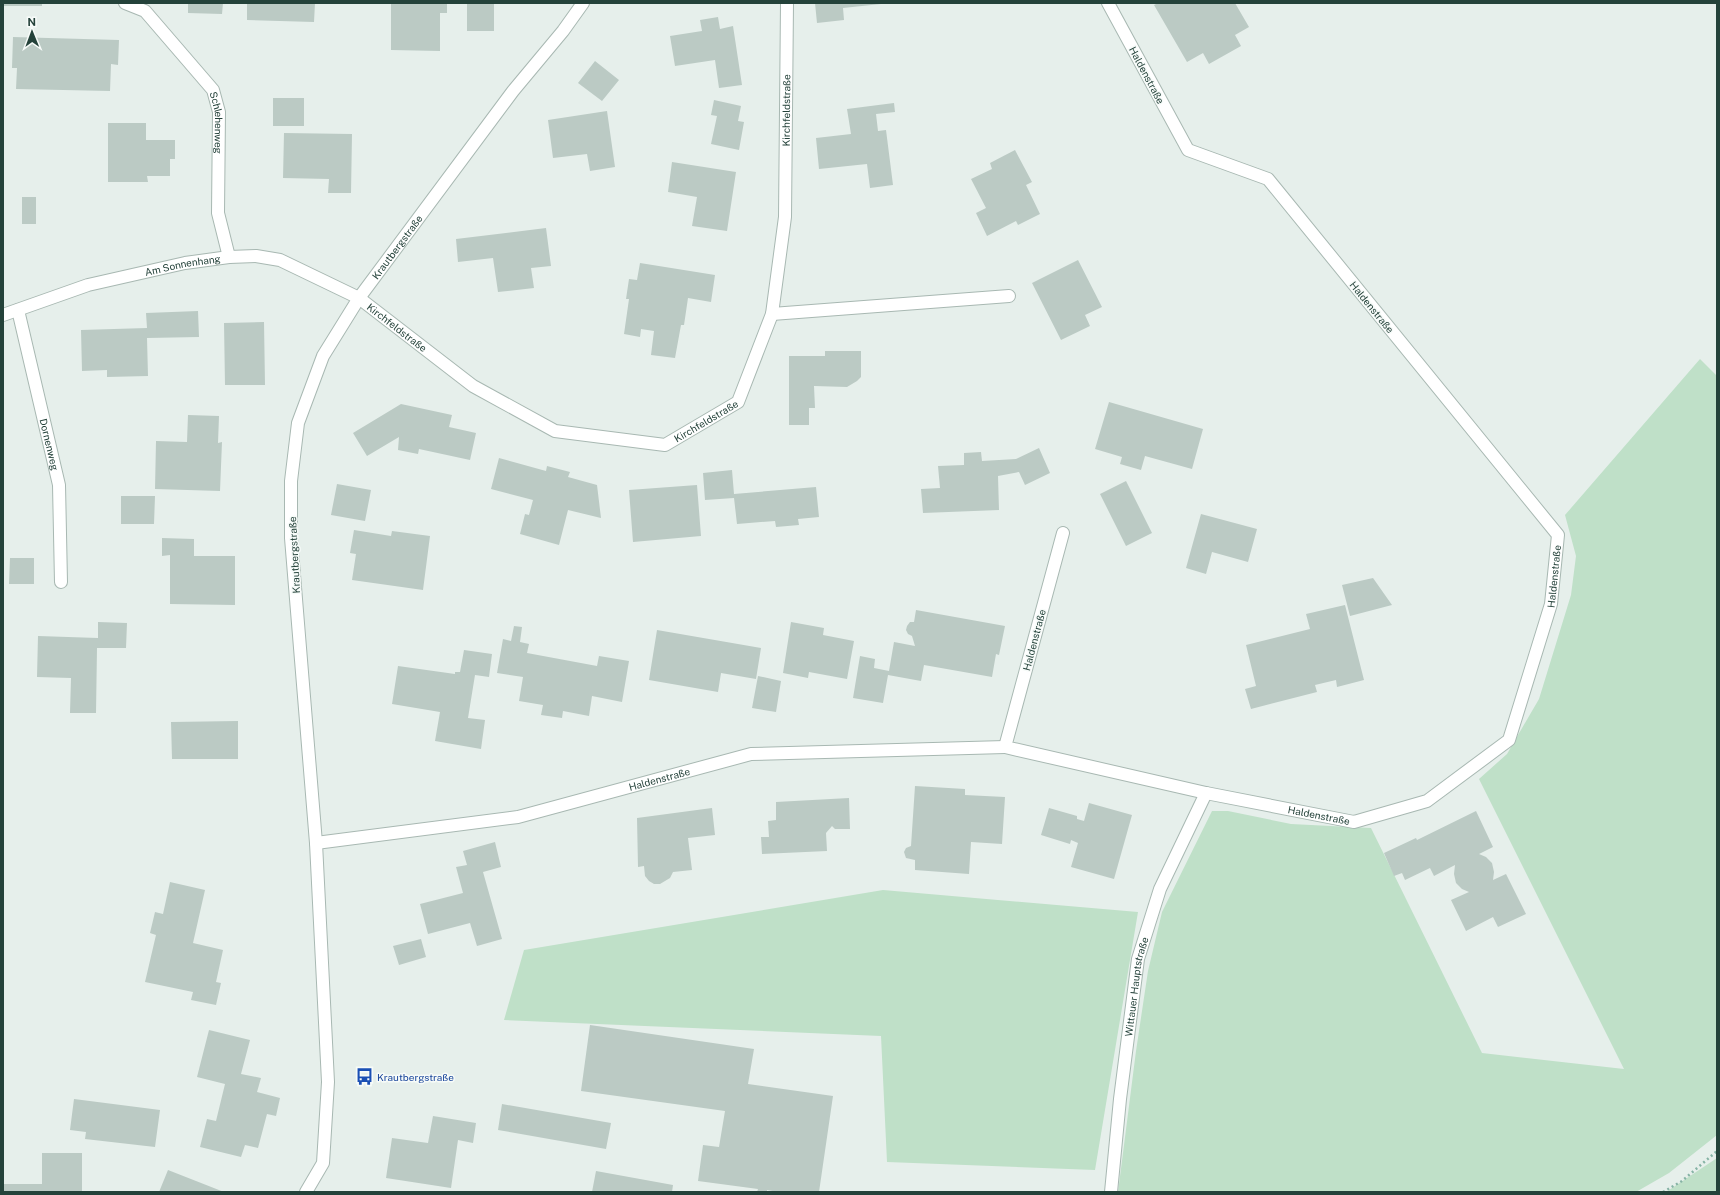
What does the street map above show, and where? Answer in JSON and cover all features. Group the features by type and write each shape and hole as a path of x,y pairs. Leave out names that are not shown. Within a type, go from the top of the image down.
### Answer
{"street":[{"name":"Schlehenweg","path":"125,3 145,11 213,90 219,112 218,213 228,257"},
{"name":"Krautbergstraße","path":"306,1192 323,1163 328,1082 316,843 291,538 291,481 298,423 323,356 359,298 508,97 563,31 583,3"},
{"name":"Kirchfeldstraße","path":"359,298 472,386 555,431 665,445 738,402 772,314 785,217 787,3"},
{"name":"Haldenstraße","path":"316,843 518,817 751,754 1005,747 1206,793 1354,822 1426,801 1508,740 1552,604 1558,535 1268,179 1188,150 1108,3"},
{"name":"Am Sonnenhang","path":"3,315 88,285 185,263 228,257 256,256 280,260 359,298"},
{"path":"772,314 1009,296"},
{"name":"Dornenweg","path":"18,310 59,485 60,582"},
{"name":"Haldenstraße","path":"1005,747 1063,533"},
{"name":"Wittauer Hauptstraße","path":"1111,1192 1120,1099 1138,959 1160,889 1206,793"}],"path":[{"path":"1663,1192 1682,1181 1717,1151"}],"green space":[{"path":"1700,359 1717,376 1717,1135 1669,1173 1636,1192 1118,1192 1148,971 1162,912 1212,811 1228,811 1291,824 1371,828 1482,1053 1624,1069 1479,779 1507,754 1539,699 1571,595 1576,556 1565,515"},
{"path":"883,890 1138,912 1095,1170 887,1162 881,1036 504,1020 524,950"},
{"path":"1717,1158 1717,1192 1666,1192"}],"building":[{"path":"3,3 42,3 42,6 3,6"},
{"path":"188,3 223,3 222,14 188,13"},
{"path":"247,3 315,3 314,22 247,20"},
{"path":"391,3 447,3 447,13 440,13 440,51 391,50"},
{"path":"467,3 494,3 494,31 467,31"},
{"path":"815,3 881,4 843,8 844,20 817,23"},
{"path":"1158,3 1235,3 1249,27 1235,35 1241,46 1209,64 1203,53 1187,62 1154,5"},
{"path":"718,17 720,29 733,26 742,85 719,88 715,60 675,66 670,36 702,31 700,20"},
{"path":"13,37 119,40 118,65 111,64 110,91 16,89 17,68 12,68"},
{"path":"595,61 619,80 602,101 578,83"},
{"path":"273,98 304,98 304,126 273,126"},
{"path":"714,100 741,106 738,121 744,122 739,150 711,144 717,116 711,115"},
{"path":"894,103 895,112 876,114 878,131 886,130 893,185 870,188 867,164 819,169 816,138 851,134 847,109"},
{"path":"607,111 615,167 590,171 587,154 553,158 548,120"},
{"path":"108,123 146,123 146,140 175,140 175,159 170,159 170,176 147,176 148,182 108,182"},
{"path":"284,133 352,134 351,193 328,193 329,179 283,178"},
{"path":"1015,150 1032,182 1026,185 1040,214 1018,225 1016,221 987,236 976,213 986,208 971,179 992,169 990,163"},
{"path":"672,162 736,172 727,231 692,226 697,197 668,192"},
{"path":"22,197 36,197 36,224 22,224"},
{"path":"546,228 551,266 531,268 534,288 498,292 493,258 458,262 456,239"},
{"path":"1078,260 1102,307 1085,315 1090,326 1061,340 1032,283"},
{"path":"640,263 715,275 711,302 688,298 684,325 681,325 675,358 651,355 654,331 641,329 640,337 624,334 629,299 626,299 629,279 637,280"},
{"path":"198,311 199,337 147,338 148,376 107,377 107,370 82,371 81,330 147,328 146,313"},
{"path":"264,322 265,385 225,385 224,323"},
{"path":"825,351 861,351 861,377 847,387 814,386 815,408 809,408 809,425 789,425 789,356 825,356"},
{"path":"1109,402 1203,429 1192,469 1145,456 1141,470 1120,464 1122,457 1095,449"},
{"path":"401,404 452,415 449,427 476,433 470,460 419,449 418,454 398,450 399,437 367,456 353,433"},
{"path":"188,415 219,416 218,443 222,442 220,491 155,489 156,441 187,442"},
{"path":"1039,448 1050,473 1025,485 1019,472 998,476 999,510 923,513 921,489 940,488 938,466 964,465 964,453 981,452 982,461 1016,459"},
{"path":"499,458 546,471 547,466 570,472 568,477 597,485 601,518 568,510 559,545 520,534 525,514 529,515 533,500 491,489"},
{"path":"732,470 734,494 816,487 819,517 798,519 799,525 776,527 775,521 737,524 734,498 705,500 703,473"},
{"path":"1126,481 1152,533 1126,546 1100,494"},
{"path":"337,484 371,490 365,521 331,515"},
{"path":"697,485 701,536 633,542 629,490"},
{"path":"121,496 155,496 154,524 121,524"},
{"path":"1201,514 1257,529 1248,562 1212,552 1206,574 1186,568"},
{"path":"354,530 391,536 392,531 430,536 423,590 352,580 356,554 350,553"},
{"path":"162,538 194,539 194,556 235,556 235,605 170,604 170,555 162,556"},
{"path":"10,558 34,558 34,584 9,584"},
{"path":"1373,578 1392,605 1350,616 1342,585"},
{"path":"1345,605 1364,680 1337,687 1336,680 1315,685 1317,692 1251,709 1245,689 1256,686 1246,645 1310,629 1306,614"},
{"path":"916,610 1005,626 999,655 996,654 992,677 924,665 921,681 888,675 883,703 853,698 860,656 875,659 874,668 889,671 894,642 915,646 912,636 908,634 906,630 910,622 914,622"},
{"path":"98,622 127,623 126,648 97,648 96,713 70,713 71,678 37,677 38,636 98,638"},
{"path":"791,622 824,628 823,635 854,641 847,679 809,672 808,678 783,673"},
{"path":"514,626 522,627 520,642 529,644 527,653 597,666 599,656 629,661 622,702 592,696 589,716 563,711 562,718 541,715 543,705 519,701 523,677 497,673 503,639 511,641"},
{"path":"657,630 761,648 756,679 721,673 718,692 649,680"},
{"path":"464,650 492,654 489,677 475,675 468,718 485,720 481,749 435,741 440,712 392,704 398,666 455,674 455,672 460,672"},
{"path":"758,676 781,681 776,712 752,708"},
{"path":"238,721 238,759 172,759 171,722"},
{"path":"915,786 965,789 965,795 1005,797 1002,844 971,842 969,874 915,870 915,860 906,858 904,852 906,848 911,846"},
{"path":"849,798 850,829 835,829 832,826 826,833 827,851 762,854 761,837 769,837 768,821 776,820 776,802"},
{"path":"1089,803 1132,815 1114,879 1071,867 1078,843 1071,840 1070,844 1041,835 1049,808 1077,816 1077,819 1084,821"},
{"path":"712,808 715,835 688,838 692,870 673,872 670,878 660,884 654,884 649,881 645,876 644,866 638,867 637,818"},
{"path":"1476,811 1493,847 1479,854 1486,857 1492,863 1494,872 1493,880 1506,874 1526,914 1498,927 1493,917 1466,931 1451,900 1469,892 1462,889 1456,883 1454,874 1455,865 1434,876 1430,868 1405,880 1402,873 1394,876 1384,853 1416,838 1417,840"},
{"path":"495,842 501,867 483,872 502,939 477,946 470,923 428,934 420,904 463,893 456,867 467,865 463,851"},
{"path":"170,882 205,890 193,943 223,950 216,982 221,983 216,1005 191,1000 193,992 145,982 156,935 150,933 155,912 163,914"},
{"path":"421,939 426,957 399,965 393,946"},
{"path":"590,1025 754,1049 748,1084 833,1096 819,1192 778,1192 767,1190 767,1192 757,1192 758,1189 698,1181 703,1145 719,1147 725,1111 581,1091"},
{"path":"209,1030 250,1040 241,1074 261,1078 257,1092 280,1098 276,1116 267,1114 258,1148 245,1145 241,1157 200,1147 207,1119 216,1121 225,1084 197,1077"},
{"path":"74,1099 160,1110 155,1147 85,1139 86,1132 70,1130"},
{"path":"502,1104 611,1123 606,1149 498,1130"},
{"path":"433,1116 476,1123 473,1143 458,1140 451,1188 386,1178 392,1138 428,1143"},
{"path":"42,1153 82,1153 82,1192 3,1192 3,1184 42,1184"},
{"path":"168,1170 224,1192 159,1192"},
{"path":"596,1171 673,1185 672,1192 592,1192"}],"place":[{"name":"Krautbergstraße","path":"364,1077"}]}
